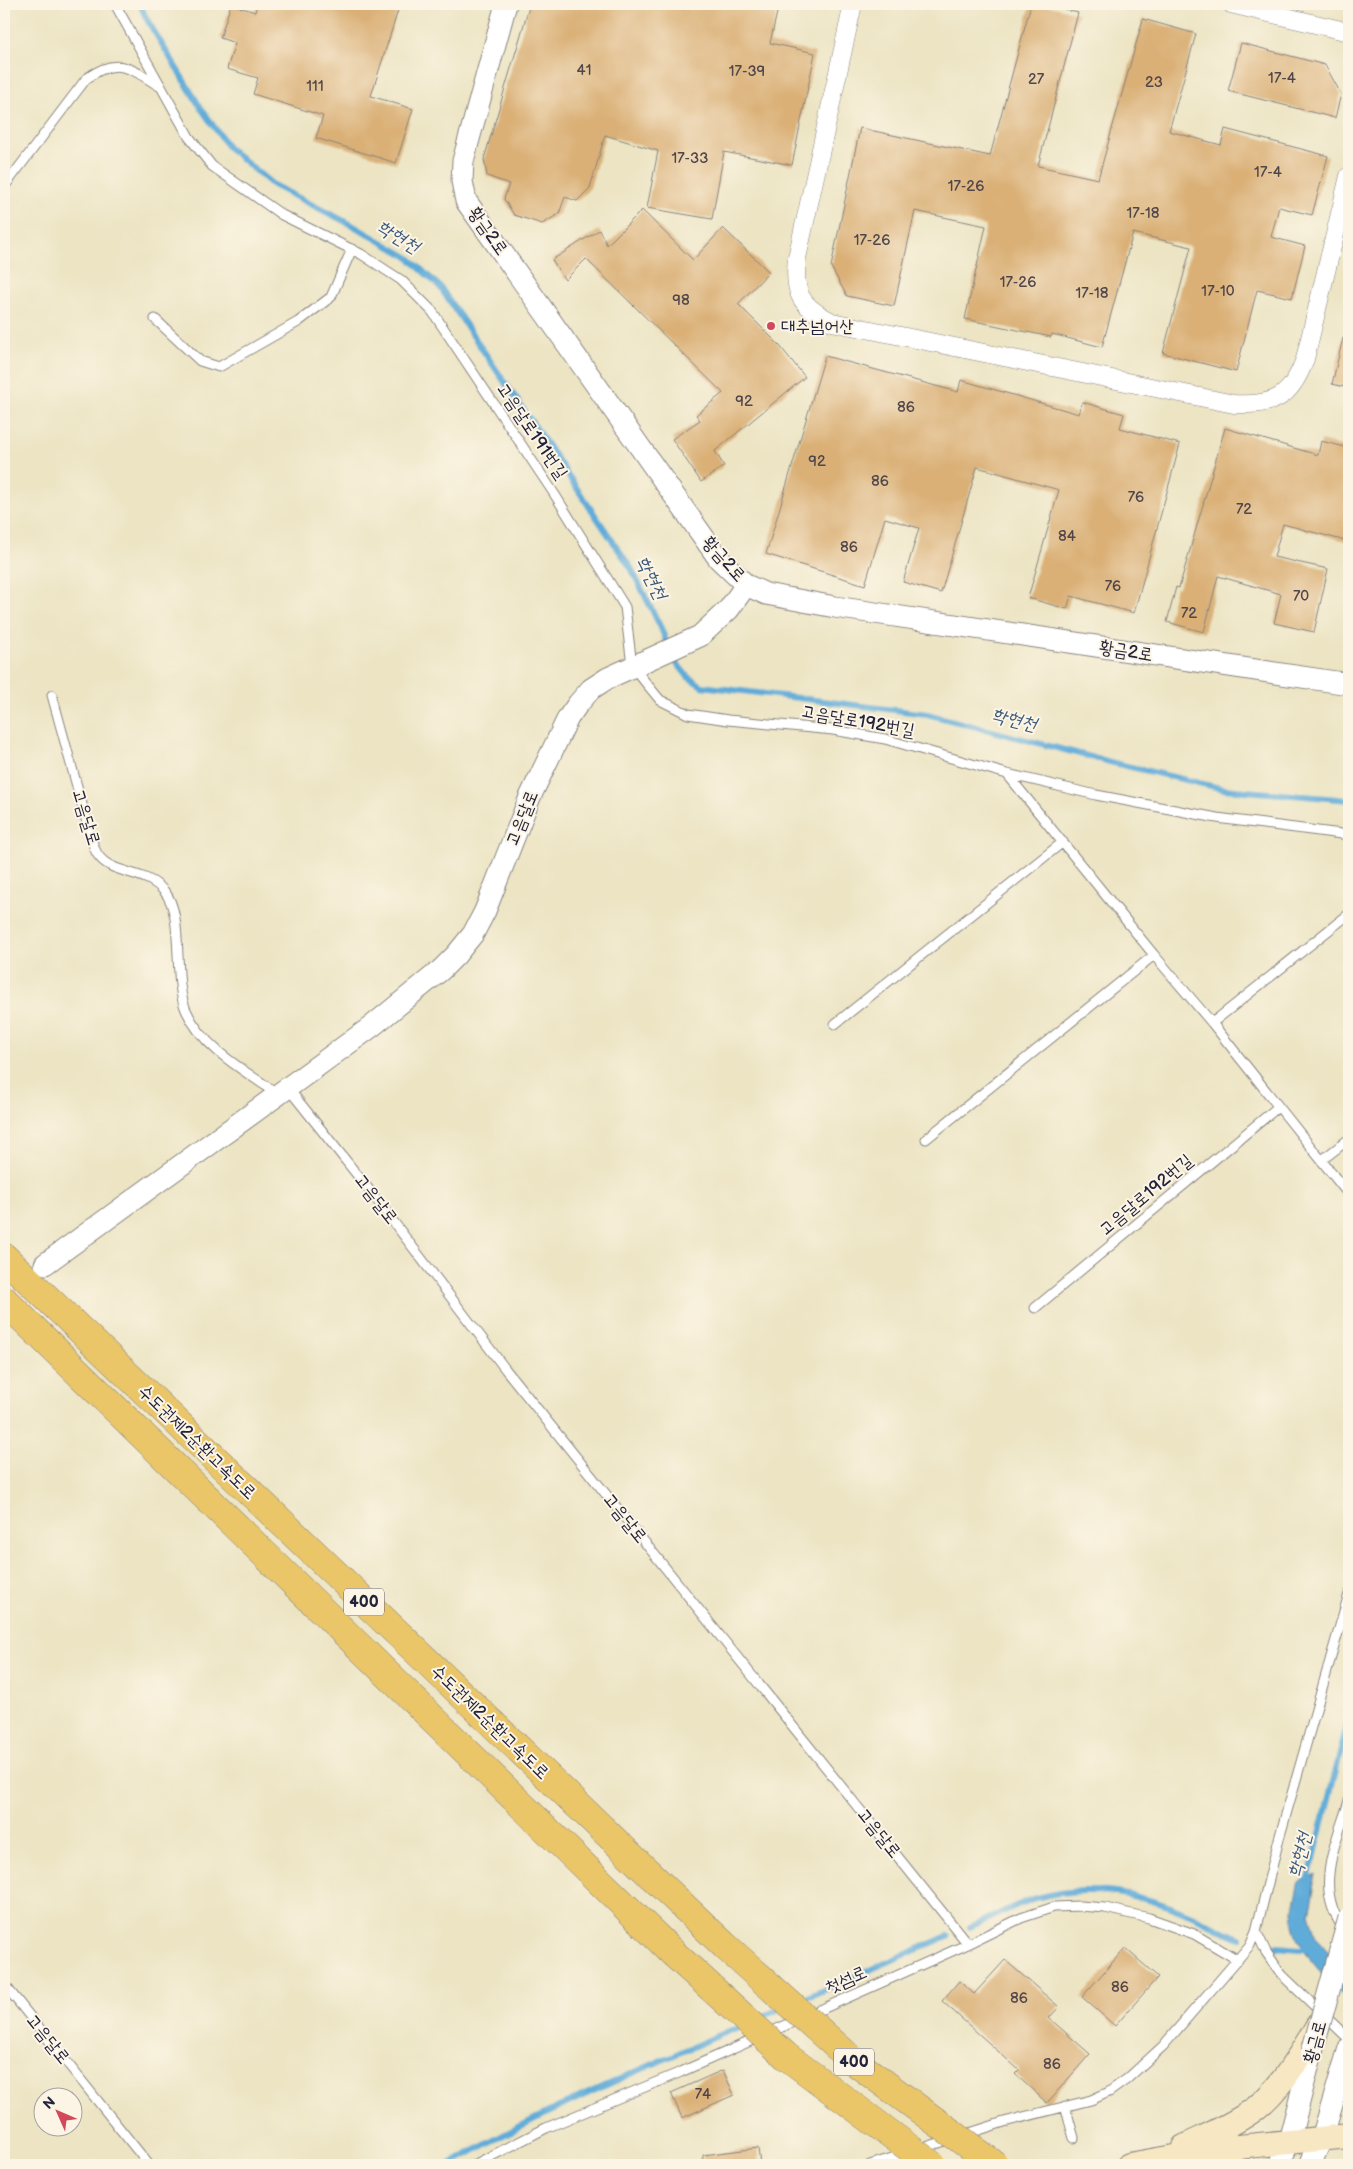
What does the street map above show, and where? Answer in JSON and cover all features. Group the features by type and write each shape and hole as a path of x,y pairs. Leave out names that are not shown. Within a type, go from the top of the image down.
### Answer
{"highway":[{"name":"수도권제2순환고속도로","path":"4,1257 725,1946 851,2060 995,2165"},
{"name":"수도권제2순환고속도로","path":"4,1300 673,1953 786,2056 932,2165"}],"main road":[{"path":"1160,2159 1247,2115 1261,2104 1305,2056 1320,2022"},
{"path":"1129,2165 1218,2149 1349,2136"}],"street":[{"name":"황금2로","path":"506,4 463,161 462,181 466,201 719,559 746,585 766,594 835,607 1349,684"},
{"path":"853,4 797,258 795,277 797,292 804,304 816,314 832,322 1234,404 1254,405 1273,401 1285,393 1298,378 1306,359 1349,176"},
{"path":"1231,4 1349,32"},
{"name":"고음달로","path":"45,1264 385,1016 456,956 473,934 485,911 530,797 568,718 590,689 640,662 686,644 700,636 729,609 746,585"},
{"name":"황금로","path":"1320,2022 1349,1918"},
{"name":"황금로","path":"1310,2165 1322,2138 1349,2048"},
{"name":"황금로","path":"1279,2165 1289,2141 1305,2056"}],"lane":[{"name":"고음달로191번길","path":"114,4 189,137 212,166 282,215 352,249 401,280 432,311 555,495 625,607 640,662"},
{"path":"4,187 86,79 101,68 117,65 133,70 161,88"},
{"path":"156,319 200,360 219,367 298,322 332,297 352,249"},
{"name":"고음달로192번길","path":"640,662 660,700 688,714 728,720 833,730 884,739 1007,774 1096,795 1217,818 1349,835"},
{"name":"고음달로","path":"52,695 92,842 98,856 107,864 151,879 165,892 172,906 180,991 186,1010 195,1026 208,1042 228,1060 283,1091 370,1191 506,1370 968,1944"},
{"path":"1007,774 1154,955 1212,1023 1349,1195"},
{"path":"835,1024 1063,842"},
{"path":"1212,1023 1349,914"},
{"path":"926,1139 1154,955"},
{"name":"고음달로192번길","path":"1035,1308 1278,1107"},
{"path":"1322,1160 1349,1139"},
{"path":"870,2165 1004,2122 1091,2100 1109,2092 1127,2079 1164,2046 1238,1960 1250,1945 1256,1931 1279,1838 1349,1594"},
{"path":"1349,1801 1328,1878 1328,1893 1332,1908 1349,1935"},
{"name":"첫섬로","path":"474,2165 546,2128 681,2072 968,1944 1021,1918 1054,1907 1106,1908 1158,1921 1194,1934 1238,1960"},
{"path":"1256,1931 1266,1952 1282,1974 1349,2039"},
{"name":"고음달로","path":"4,1984 150,2165"},
{"path":"1065,2106 1074,2138"}],"water":[{"path":"1317,1873 1309,1914 1316,1938 1349,1974 1349,2001 1324,1976 1308,1956 1297,1935 1294,1924 1294,1908 1300,1882"}],"building":[{"path":"231,4 255,12 257,4 400,4 371,96 413,109 396,163 316,138 323,116 253,94 258,78 227,69 235,43 220,38"},
{"path":"530,4 779,4 770,43 815,53 792,165 724,152 712,219 647,208 658,151 605,135 590,188 577,201 565,197 559,214 542,224 514,215 504,199 509,184 487,176 484,159"},
{"path":"1031,4 1043,4 1078,13 1038,166 1098,179 1143,19 1196,34 1169,131 1221,145 1225,129 1328,156 1312,215 1279,207 1271,237 1305,246 1292,298 1257,290 1236,372 1163,353 1191,247 1133,233 1102,347 1052,334 1051,337 965,319 986,226 915,211 894,306 847,296 831,267 860,128 990,156"},
{"path":"1241,43 1325,65 1341,94 1335,118 1228,91"},
{"path":"642,210 693,260 723,228 769,272 738,304 779,345 805,377 715,451 724,466 701,482 672,439 700,420 696,415 723,393 586,259 565,280 552,260 599,230 607,245"},
{"path":"1343,338 1349,339 1349,388 1332,384"},
{"path":"825,356 958,392 961,380 1079,414 1082,402 1124,414 1120,428 1180,444 1134,613 1071,596 1067,609 1028,598 1059,490 977,467 941,593 903,582 919,528 885,518 865,585 766,554"},
{"path":"1225,428 1318,455 1321,441 1349,448 1349,542 1283,524 1274,557 1328,569 1314,632 1274,623 1281,594 1218,576 1204,632 1167,622 1176,587 1179,588"},
{"path":"1125,1948 1158,1977 1115,2026 1082,1997"},
{"path":"1005,1960 1059,2007 1049,2018 1090,2054 1047,2103 1015,2074 1019,2070 942,2001 959,1981 974,1994"},
{"path":"723,2070 734,2095 682,2118 671,2093"},
{"path":"758,2148 760,2165 703,2165 703,2155"}],"waterway":[{"name":"학현천","path":"140,4 146,18 199,105 228,147 273,185 352,225 408,257 440,287 631,568 661,628 672,657 688,677 702,686 927,714 1114,763 1224,789 1349,800"},
{"name":"학현천","path":"1307,1886 1349,1718"},
{"path":"970,1927 1036,1898 1053,1894 1087,1891 1121,1894 1154,1901 1180,1910 1240,1938"},
{"path":"798,2001 948,1936"},
{"path":"1277,1947 1312,1950"},
{"path":"757,2019 782,2008"},
{"path":"449,2165 557,2108 743,2025"}],"place":[{"name":"대추넘어산","path":"771,326"}]}
